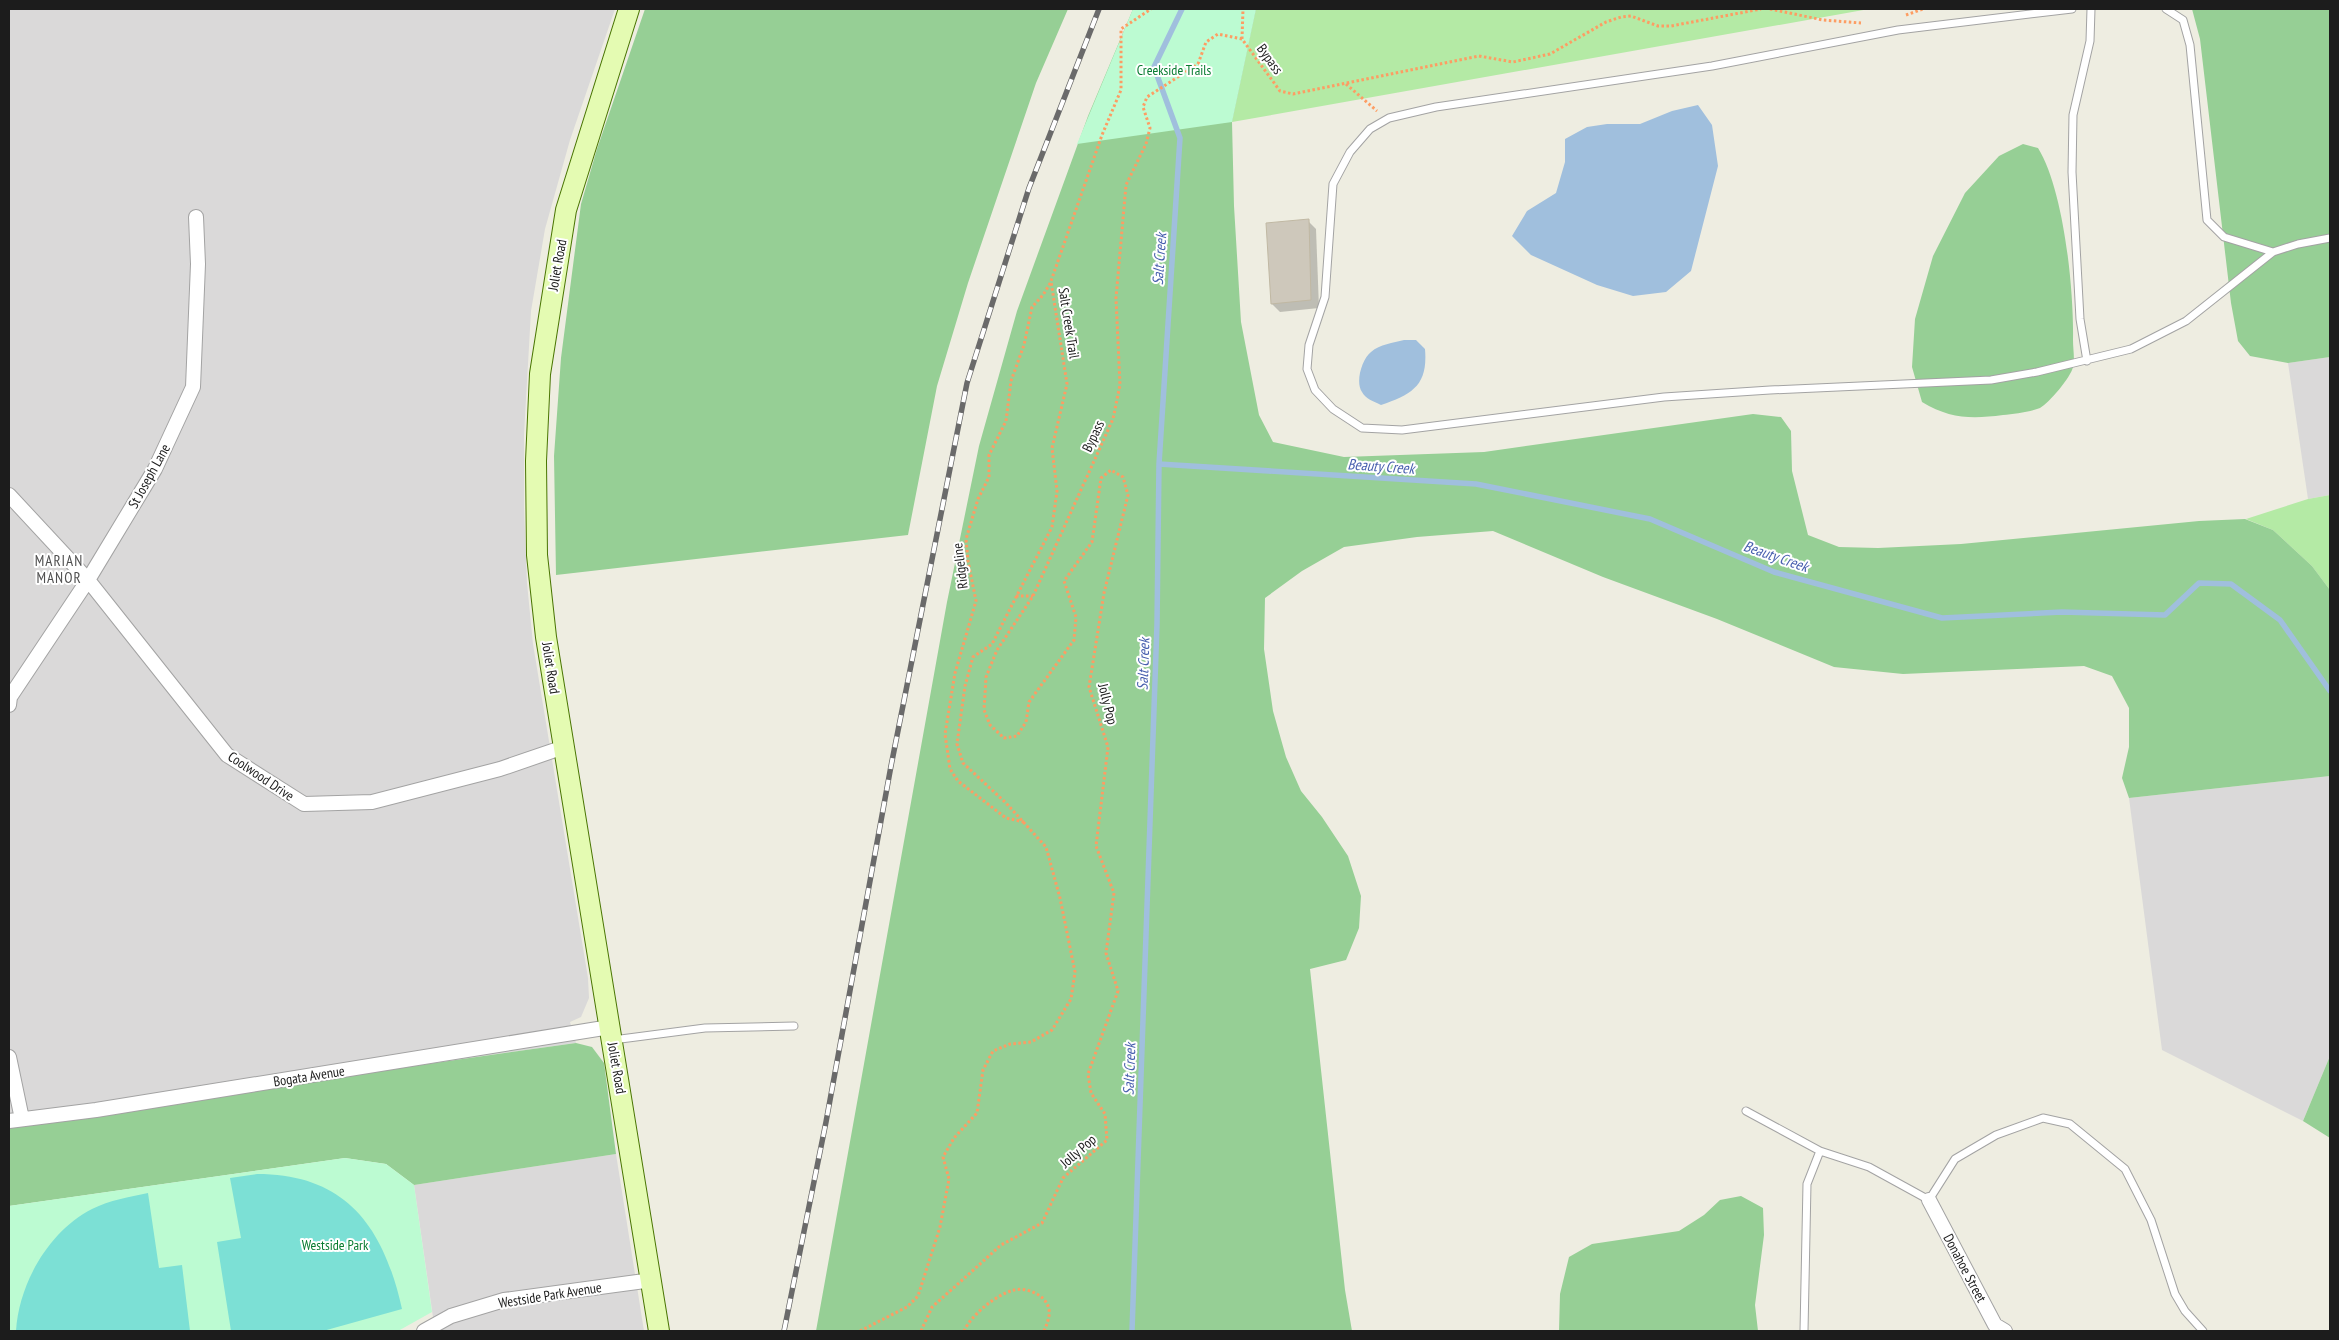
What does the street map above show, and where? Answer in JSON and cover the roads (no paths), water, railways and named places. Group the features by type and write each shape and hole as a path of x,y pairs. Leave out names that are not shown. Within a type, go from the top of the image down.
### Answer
{"main road":[{"name":"Joliet Road","path":"629,9 566,210 540,374 536,461 537,555 546,637 660,1331"}],"street":[{"name":"St Joseph Lane","path":"9,705 10,698 88,580 155,470 193,387 198,264 196,217"},
{"name":"Coolwood Drive","path":"9,495 88,580 228,755 304,804 372,802 500,769 564,747"},
{"name":"Bogata Avenue","path":"15,1120 611,1034"},
{"path":"9,1058 15,1120"},
{"name":"Donahoe Street","path":"1929,1200 1995,1325 2005,1331"},
{"name":"Westside Park Avenue","path":"424,1331 451,1316 504,1300 652,1280"}],"lane":[{"path":"2072,9 1898,30 1712,66 1436,107 1389,118 1370,130 1350,152 1333,184 1325,297 1309,344 1307,369 1315,390 1333,409 1362,428 1402,430 1673,397 1770,390 1991,380 2087,362 2131,349 2186,321 2273,252 2298,244 2330,238"},
{"path":"2087,362 2080,310 2072,172 2073,115 2090,41 2091,9"},
{"path":"2166,9 2183,20 2190,45 2208,220 2224,237 2273,252"},
{"path":"611,1034 705,1028 794,1026"},
{"path":"1746,1111 1820,1151 1870,1167 1929,1200 1955,1158 1996,1135 2043,1118 2070,1124 2125,1169 2152,1220 2174,1294 2202,1331"},
{"path":"1804,1331 1807,1184 1820,1151"}],"waterway":[{"name":"Salt Creek","path":"1132,1331 1157,624 1159,464 1180,138 1154,67 1182,9"},
{"name":"Beauty Creek","path":"1159,464 1476,484 1650,519 1774,572 1942,618 2062,612 2165,615 2199,583 2231,584 2280,620 2330,691"}],"railway":[{"path":"784,1331 826,1122 891,766 967,383 1029,188 1099,9"}],"district":[{"name":"MARIAN MANOR","path":"59,568"}],"park label":[{"name":"Creekside Trails","path":"1174,70"},
{"name":"Westside Park","path":"335,1245"}]}
